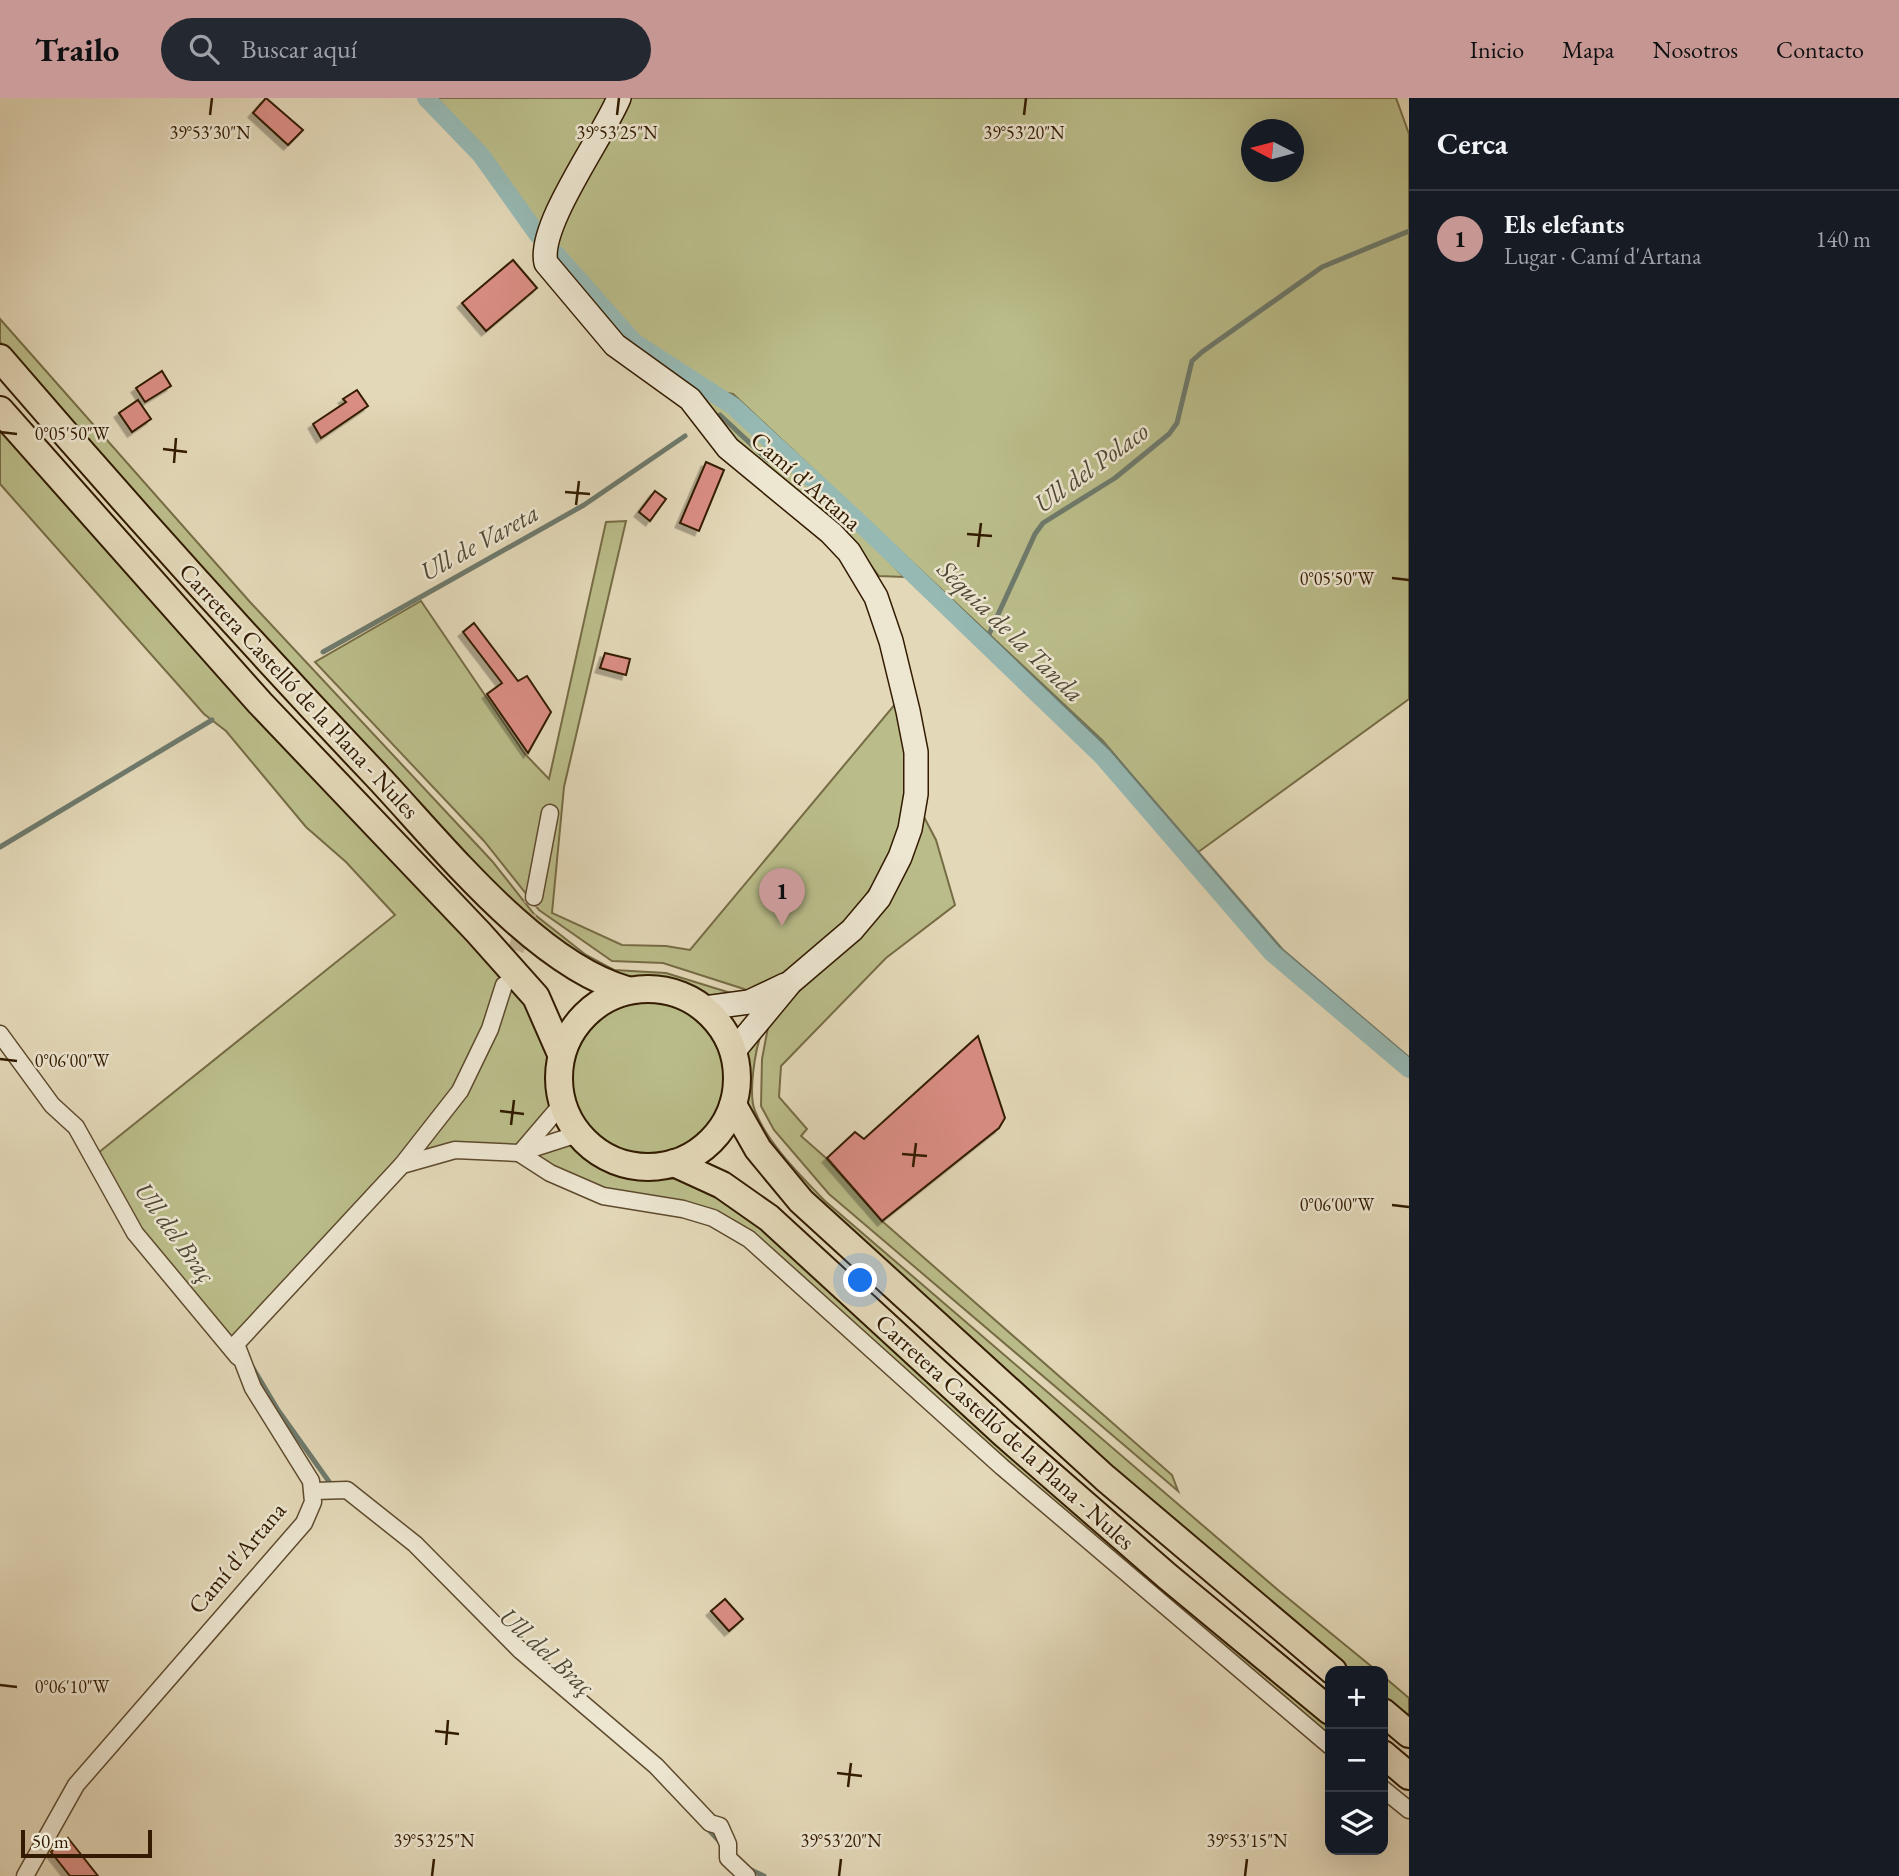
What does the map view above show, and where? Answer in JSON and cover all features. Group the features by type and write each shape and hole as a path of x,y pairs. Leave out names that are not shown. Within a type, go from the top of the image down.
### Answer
{"main road":[{"name":"Carretera Castelló de la Plana - Nules","path":"0,358 256,648 497,901 579,970 604,984 627,990"},
{"name":"Carretera Castelló de la Plana - Nules","path":"0,410 260,703 478,932 536,997 561,1054"},
{"path":"627,990 668,990 705,1008 722,1028 733,1052 737,1078 733,1105 713,1137 700,1150 674,1163 639,1167 605,1157 578,1134 562,1104 558,1079 561,1054 575,1025 598,1003 627,990"},
{"name":"Carretera Castelló de la Plana - Nules","path":"733,1105 758,1149 801,1200 1105,1478 1327,1666"},
{"name":"Carretera Castelló de la Plana - Nules","path":"674,1163 722,1185 769,1218 1004,1434 1167,1576 1325,1707"},
{"path":"1388,1716 1409,1734"},
{"path":"1388,1758 1409,1776"}],"street":[{"name":"Camí d'Artana","path":"619,98 549,230 544,253 546,263 615,345 690,399 728,449 831,533 849,552 876,597 891,641 915,752 916,794 910,829 900,857 879,898 852,930 791,982 733,1052"},
{"path":"534,897 550,813"},
{"name":"Camí d'Artana","path":"705,1008 749,1002 791,982"},
{"path":"240,1360 236,1345 402,1165 460,1091 490,1029 504,985"},
{"name":"Camí d'Artana","path":"0,1034 52,1105 76,1127 135,1233 240,1360 253,1388 311,1481 314,1491 304,1523 76,1785 25,1876"},
{"path":"519,1153 562,1104"},
{"path":"402,1165 455,1150 519,1153 578,1134"},
{"path":"519,1153 550,1173 603,1196 683,1209 713,1218 749,1239 1002,1467 1325,1742"},
{"path":"314,1491 347,1490 415,1544 521,1650 656,1766 710,1823 720,1826 725,1833 728,1858 747,1876"},
{"path":"1387,1792 1409,1810"}],"green space":[{"path":"434,98 614,98 543,230 481,145"},
{"path":"629,98 1396,98 1409,134 1409,699 1197,853 1103,741 733,394 722,392 645,343 627,328 553,244"},
{"path":"0,319 250,602 492,861 534,914 586,955 614,970 666,973 734,994 711,997 679,982 624,978 602,972 517,910 136,501 0,342"},
{"path":"697,389 779,454 831,502 904,577 879,576 850,538 751,459"},
{"path":"0,423 514,987 541,1029 550,1057 550,1104 545,1115 516,1148 417,1154 459,1088 400,1164 232,1344 136,1228 98,1153 395,915 346,862 306,827 226,731 204,714 0,484"},
{"path":"626,521 564,787 552,913 622,945 666,946 690,950 896,703 908,778 900,823 889,854 874,884 832,935 807,957 751,994 744,989 663,963 612,961 539,910 484,841 315,662 421,601 525,754 549,779 606,522"},
{"path":"924,817 936,840 955,905 886,958 781,1066 779,1097 807,1129 801,1136 826,1158 882,1221 1172,1475 1178,1491 829,1194 774,1130 761,1106 762,1059 769,1022 844,951 909,862"},
{"path":"648,1000 677,1006 702,1023 719,1048 725,1077 719,1106 702,1131 677,1148 648,1154 619,1148 594,1131 577,1106 571,1077 577,1048 594,1023 619,1006"},
{"path":"762,1032 753,1072 752,1094 755,1111 777,1147 825,1201 1278,1590 1371,1666 1342,1666 1170,1520 832,1217 773,1152 746,1103 748,1073 745,1055 749,1044"},
{"path":"569,1142 598,1165 635,1176 690,1180 749,1214 1077,1512 1325,1723 1325,1738 751,1237 605,1193 531,1156"},
{"path":"1388,1680 1409,1698 1409,1721 1388,1704"}],"building":[{"path":"266,98 303,130 288,145 253,113"},
{"path":"513,260 537,288 486,331 462,303"},
{"path":"162,371 171,386 145,402 136,388"},
{"path":"357,390 368,406 321,438 313,424 346,402 343,399"},
{"path":"138,400 151,419 132,432 119,413"},
{"path":"706,462 724,470 699,531 680,523"},
{"path":"655,491 666,499 650,521 639,512"},
{"path":"474,623 518,681 527,676 551,712 528,753 487,694 502,683 463,632"},
{"path":"605,653 630,659 626,675 600,668"},
{"path":"978,1036 1005,1118 999,1128 882,1221 827,1158 855,1132 864,1139"},
{"path":"725,1599 743,1619 729,1631 711,1611"},
{"path":"68,1838 98,1876 70,1876 51,1852"}],"waterway":[{"name":"Séquia de la Tanda","path":"426,98 481,155 538,235"},
{"name":"Ull del Polaco","path":"985,643 1035,534 1043,523 1115,478 1169,434 1177,423 1192,361 1322,267 1409,231"},
{"name":"Séquia de la Tanda","path":"556,254 634,342 733,406 857,520 1103,757 1272,953 1409,1069"},
{"path":"726,402 734,398 1104,745 1282,951 1409,1059"},
{"name":"Ull de Vareta","path":"720,415 768,460 778,448"},
{"name":"Ull de Vareta","path":"323,652 584,505 685,436"},
{"name":"Ull de Vareta","path":"0,847 212,720"},
{"name":"Ull del Braç","path":"253,1368 278,1410 330,1483"},
{"name":"Ull del Braç","path":"706,1827 721,1843"},
{"name":"Ull del Braç","path":"747,1868 764,1876"}],"tunnel":[{"path":"508,973 534,897"}],"place":[{"name":"Els elefants","path":"782,926"}]}
